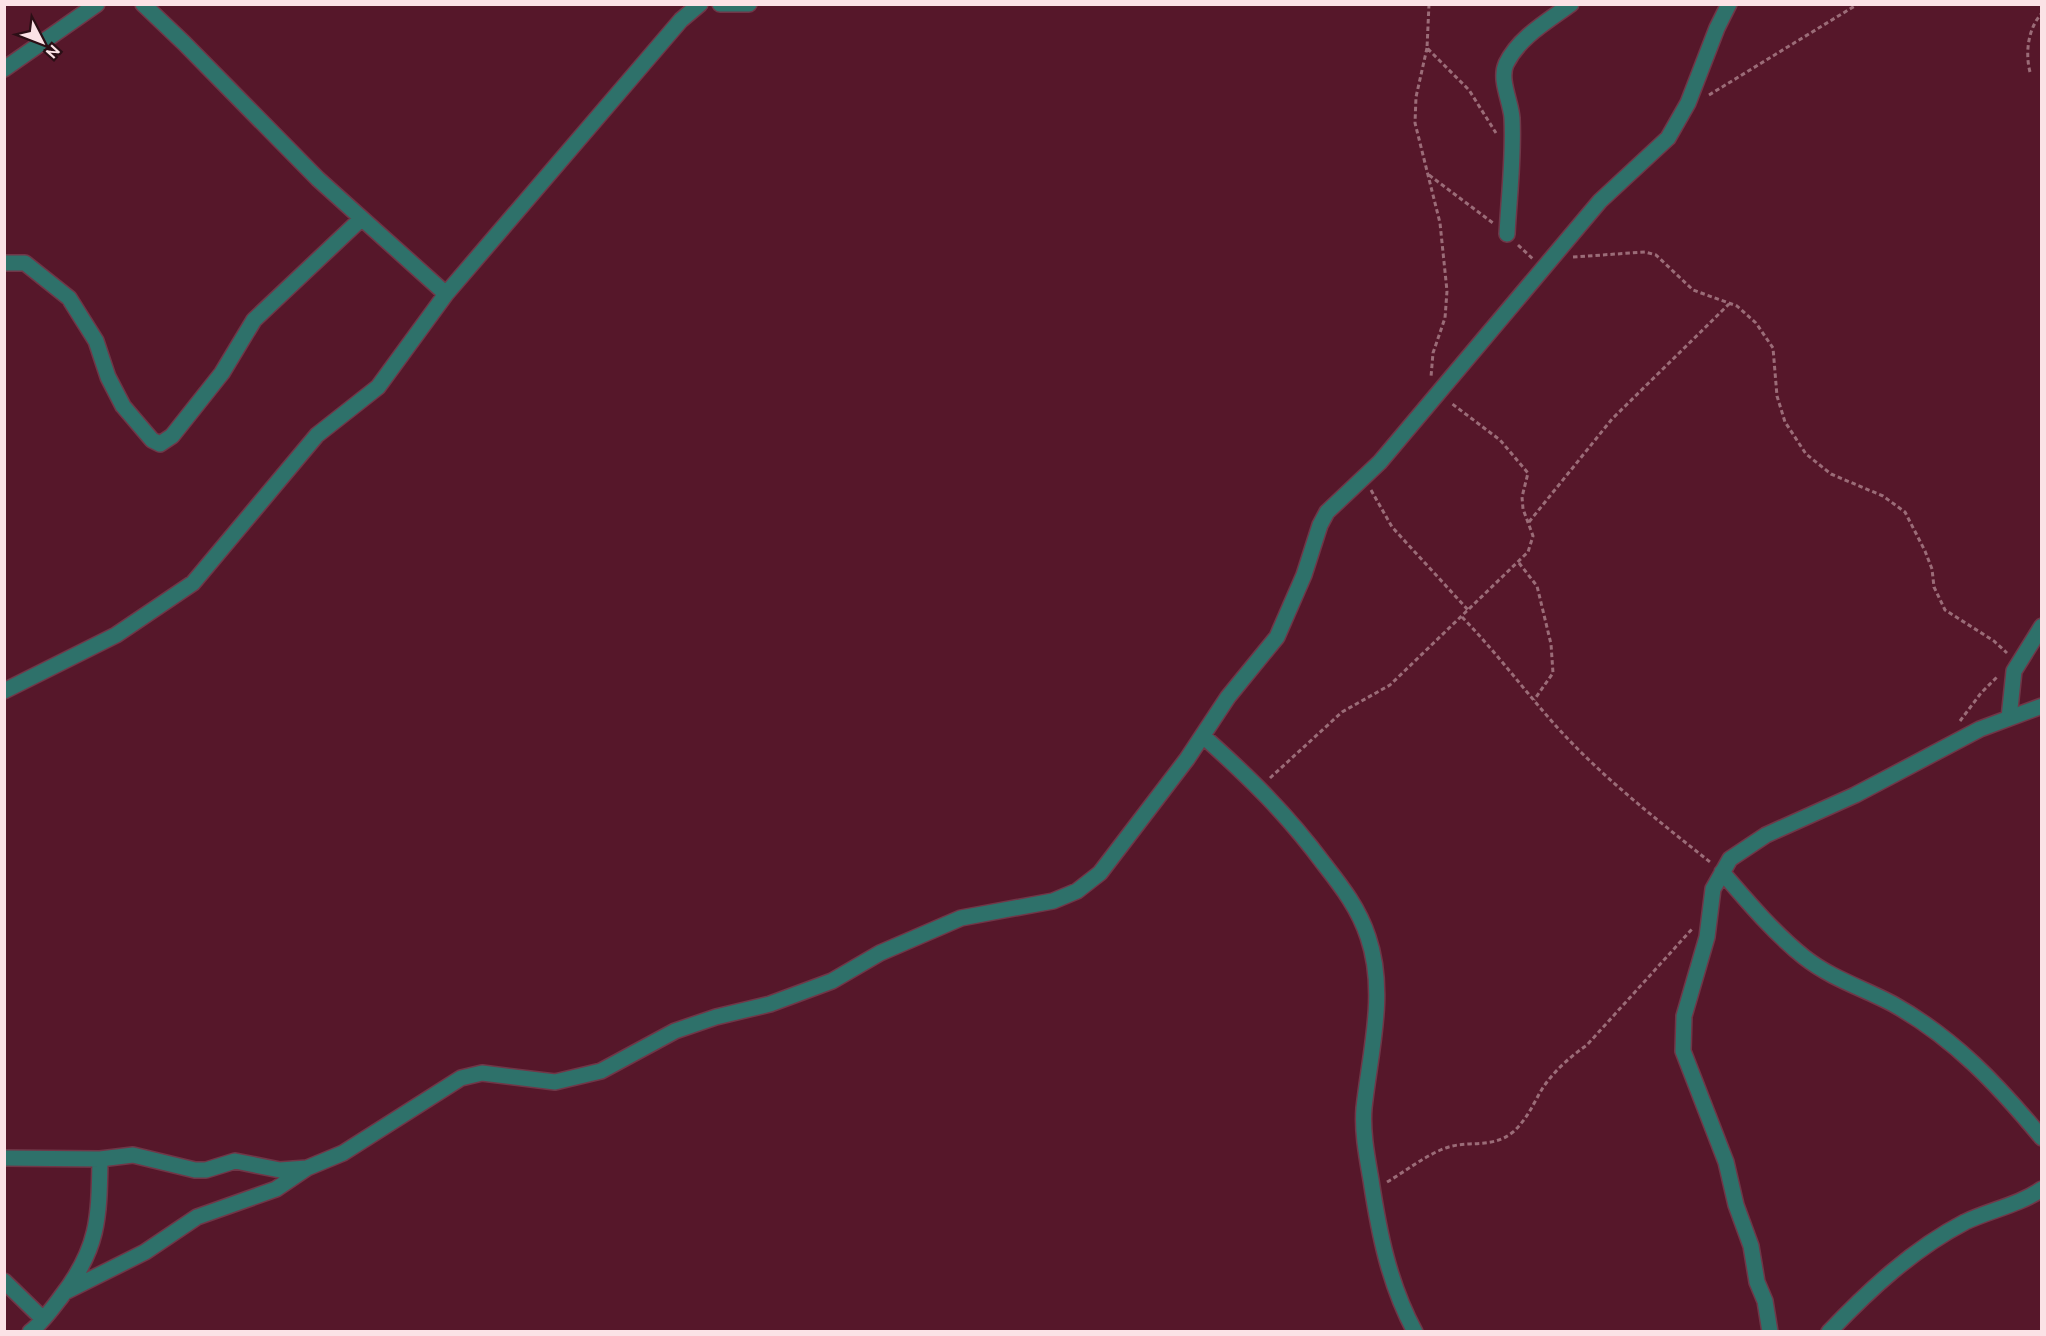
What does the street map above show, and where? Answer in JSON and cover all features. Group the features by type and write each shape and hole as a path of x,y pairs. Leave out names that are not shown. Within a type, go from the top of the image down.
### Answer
{"street":[{"path":"4,69 97,4"},
{"path":"143,4 217,75 318,180 446,294"},
{"path":"4,691 116,635 193,583 317,435 378,387 446,294 681,20 700,4"},
{"path":"720,4 749,4"},
{"path":"1507,234 1513,165 1512,116 1504,73 1513,53 1528,36 1570,4"},
{"path":"65,1292 152,1248 197,1217 276,1189 307,1168 343,1154 461,1078 482,1073 555,1082 601,1071 675,1031 716,1017 770,1004 832,981 880,953 961,918 1053,901 1077,891 1100,873 1203,736 1228,697 1277,637 1285,623 1320,525 1327,512 1380,462 1600,201 1663,143 1686,108 1717,28 1729,4"},
{"path":"4,263 25,263 69,298 96,340 108,377 123,406 152,440 160,444 172,436 222,373 254,320 361,219"},
{"path":"2009,717 2013,667 2042,626"},
{"path":"1770,1332 1765,1301 1757,1282 1751,1246 1736,1205 1726,1162 1683,1051 1684,1016 1707,937 1713,889 1734,855 1758,840 1855,795 1952,742 2009,717 2042,706"},
{"path":"1203,736 1260,788 1294,825 1344,889 1360,915 1369,939 1375,963 1376,1004 1364,1111 1366,1149 1382,1249 1404,1311 1415,1332"},
{"path":"1722,872 1803,956 1836,979 1892,1004 1957,1047 2006,1094 2042,1138"},
{"path":"4,1158 100,1159 133,1155 195,1170 206,1170 235,1161 280,1170 307,1168"},
{"path":"30,1332 65,1292 85,1263 95,1237 99,1206 100,1159"},
{"path":"1828,1332 1895,1268 1929,1243 1966,1222 2042,1189"},
{"path":"4,1281 43,1319"}],"path":[{"path":"1260,788 1330,721 1389,685 1469,611 1519,562 1533,544 1522,496 1528,473 1510,449 1438,393 1431,371 1438,336 1445,318 1447,291 1440,223 1414,123 1416,97 1427,48 1429,4"},
{"path":"1686,108 1733,82 1858,4"},
{"path":"2030,72 2026,52 2034,24 2042,13"},
{"path":"1427,48 1469,90 1498,138"},
{"path":"1429,175 1507,234 1543,268"},
{"path":"1554,256 1587,258 1645,252 1656,255 1693,290 1737,306 1756,323 1773,348 1777,396 1785,422 1806,454 1831,474 1883,496 1905,512 1925,551 1932,569 1934,587 1945,610 2003,648 2013,667 1968,708 1952,742"},
{"path":"1529,522 1612,419 1729,304"},
{"path":"1363,477 1392,527 1469,611"},
{"path":"1519,562 1537,586 1551,644 1553,673 1534,700"},
{"path":"1462,617 1595,766 1650,815 1722,872"},
{"path":"1372,1190 1442,1149 1454,1145 1485,1145 1512,1133 1532,1109 1553,1075 1594,1038 1710,910"}]}
